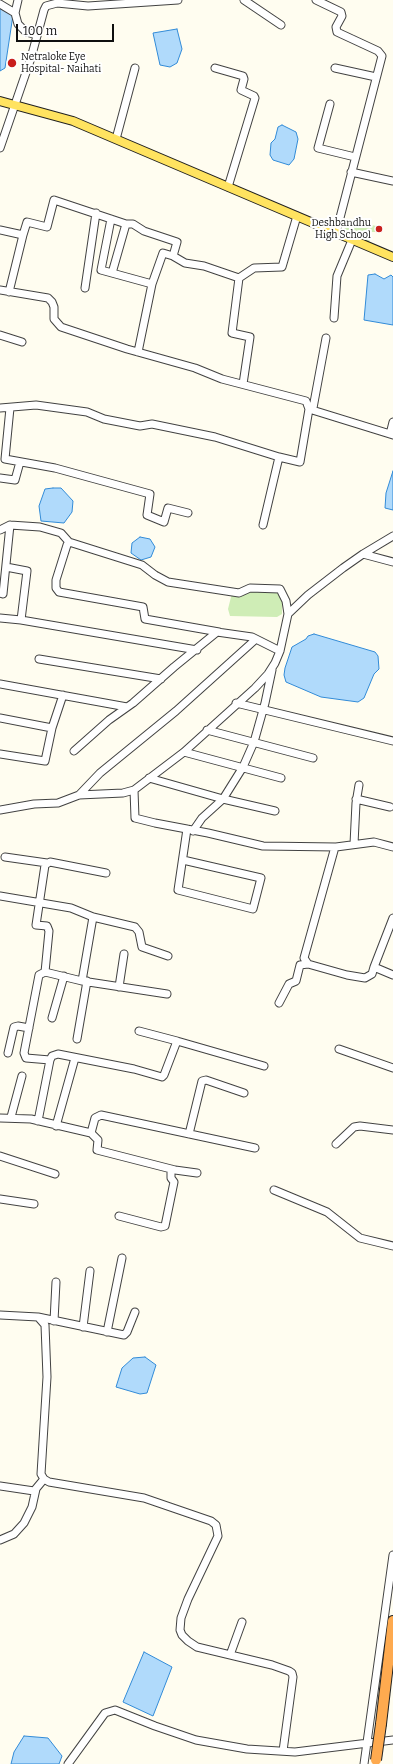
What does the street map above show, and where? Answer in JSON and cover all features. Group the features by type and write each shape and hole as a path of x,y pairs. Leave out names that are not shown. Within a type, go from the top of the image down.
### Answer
{"highway":[{"path":"375,1762 393,1620"}],"main road":[{"path":"0,101 73,121 393,257"}],"street":[{"path":"18,0 15,12 18,24 26,32 37,35"},
{"path":"0,148 31,58 44,10 50,4 58,3 88,6 105,2 178,0"},
{"path":"244,0 281,26"},
{"path":"316,0 341,12 342,16 336,27 337,32 380,53 382,59 376,76 336,233"},
{"path":"0,4 15,12"},
{"path":"116,139 135,68"},
{"path":"215,68 243,76 244,79 241,90 254,96 255,98 228,186"},
{"path":"335,68 376,76"},
{"path":"330,104 318,148 355,157"},
{"path":"351,172 393,181"},
{"path":"9,292 27,222 47,227 54,200 126,224 133,224 144,231 177,242 173,256"},
{"path":"85,288 96,213"},
{"path":"243,384 250,337 232,333 239,278 254,268 282,267 297,216"},
{"path":"111,219 101,270 152,284"},
{"path":"112,273 126,224"},
{"path":"0,230 23,235"},
{"path":"334,318 336,276 352,240"},
{"path":"138,352 152,284 163,253 173,256 185,263 204,266 239,278"},
{"path":"0,290 48,298 54,307 54,319 61,327 138,352 195,368 222,379 306,401 311,408 392,434 393,422"},
{"path":"0,337 22,342"},
{"path":"0,408 36,406 87,412 104,419 140,426 152,424 219,438 278,457 300,462 326,338"},
{"path":"10,408 5,459 55,468 150,494 147,515 164,522 168,508 188,513"},
{"path":"263,525 278,457"},
{"path":"0,478 15,480 20,462"},
{"path":"0,530 10,525 40,526 61,533 69,542 142,565 155,575 168,582 239,593 250,588 280,589 286,600 288,614 280,651 272,669 254,742 243,768 223,799 190,830 183,860 178,890 253,910 261,878 183,860"},
{"path":"0,594 3,594 10,525"},
{"path":"288,614 308,595 363,554 393,536"},
{"path":"69,542 58,570 56,588 59,592 143,607 145,619 235,634 256,639 280,651"},
{"path":"363,554 393,562"},
{"path":"6,567 27,570 21,620"},
{"path":"0,618 21,620 196,650"},
{"path":"74,751 109,720 127,707 216,632 219,632"},
{"path":"78,795 100,773 176,711 256,639"},
{"path":"39,659 161,679"},
{"path":"0,810 34,804 58,803 78,795 117,794 134,790 184,752 236,703 255,688 272,669"},
{"path":"0,684 127,707"},
{"path":"0,754 45,761 52,728 63,695"},
{"path":"236,703 393,741"},
{"path":"0,718 52,728"},
{"path":"207,730 313,758"},
{"path":"184,752 280,778"},
{"path":"149,778 223,799 275,811"},
{"path":"354,844 356,799 359,785"},
{"path":"134,790 135,818 263,846 335,847 374,842 393,847"},
{"path":"356,799 390,807"},
{"path":"308,964 304,958 335,847"},
{"path":"5,857 47,863 50,862 106,873"},
{"path":"44,972 49,930 46,926 36,925 45,866 47,863"},
{"path":"0,896 39,904 71,908 93,917 135,927 139,932 142,948 168,956"},
{"path":"77,1039 93,917"},
{"path":"279,1003 289,984 296,981 300,965 308,964 347,975 365,978 372,974 393,918"},
{"path":"119,986 124,954"},
{"path":"374,967 393,975"},
{"path":"50,1060 26,1058 24,1055 39,975 44,972 84,981 167,994"},
{"path":"52,1018 64,976"},
{"path":"8,1052 14,1027 18,1026 29,1028"},
{"path":"139,1031 264,1066"},
{"path":"38,1121 52,1056 55,1055 75,1058 134,1069 162,1077 177,1041"},
{"path":"339,1049 393,1068"},
{"path":"56,1126 75,1058"},
{"path":"11,1118 22,1076"},
{"path":"189,1134 202,1081 206,1080 244,1093"},
{"path":"91,1133 95,1118 98,1115 101,1115 255,1148"},
{"path":"0,1117 38,1121 91,1133 98,1140 96,1150 171,1169 197,1173"},
{"path":"336,1144 354,1127 360,1126 393,1130"},
{"path":"0,1156 55,1174"},
{"path":"119,1216 161,1227 164,1226 174,1182 171,1178 171,1169"},
{"path":"274,1190 327,1212 360,1238 393,1246"},
{"path":"0,1199 34,1204"},
{"path":"107,1332 122,1258"},
{"path":"83,1327 90,1271"},
{"path":"54,1320 56,1282"},
{"path":"0,1315 38,1317 121,1335 126,1334 135,1312"},
{"path":"38,1317 45,1325 47,1369 42,1474 44,1479 53,1483 144,1498 211,1521 216,1525 218,1536 188,1599 181,1618 180,1630 185,1638 197,1647 272,1665 289,1670 292,1673 293,1677 283,1752"},
{"path":"0,1540 14,1534 24,1523 32,1507 36,1489 44,1479"},
{"path":"0,1486 30,1491 36,1489"},
{"path":"364,1764 393,1555"},
{"path":"230,1655 242,1622"},
{"path":"68,1764 105,1714 114,1710 196,1740 247,1749 294,1752 393,1740"}],"green space":[{"path":"347,219 376,226 375,232 371,232 369,243 343,234"},
{"path":"251,590 278,592 282,602 282,614 277,617 230,616 228,609 232,593"}],"water":[{"path":"0,5 13,15 5,68 0,71"},
{"path":"177,29 182,49 177,63 170,67 160,65 153,33"},
{"path":"282,125 296,132 298,139 294,159 289,165 273,160 270,155 271,143 275,139 278,127"},
{"path":"375,274 384,279 391,275 393,277 393,325 364,320 368,275"},
{"path":"393,471 393,510 385,508 386,493"},
{"path":"61,488 73,501 72,512 64,523 41,521 39,506 45,489"},
{"path":"140,537 150,539 155,547 151,557 141,560 131,553 132,543"},
{"path":"314,634 375,652 378,656 379,669 374,674 364,698 358,702 321,697 286,682 284,675 285,668 292,647 306,639 308,636"},
{"path":"145,1357 156,1365 147,1393 140,1394 116,1387 122,1368 133,1358"},
{"path":"144,1652 172,1667 153,1716 123,1702"},
{"path":"24,1736 48,1738 62,1756 59,1764 11,1764 14,1752"}],"place":[{"name":"Netraloke Eye Hospital- Naihati","path":"12,63"},
{"name":"Deshbandhu High School","path":"379,229"}]}
